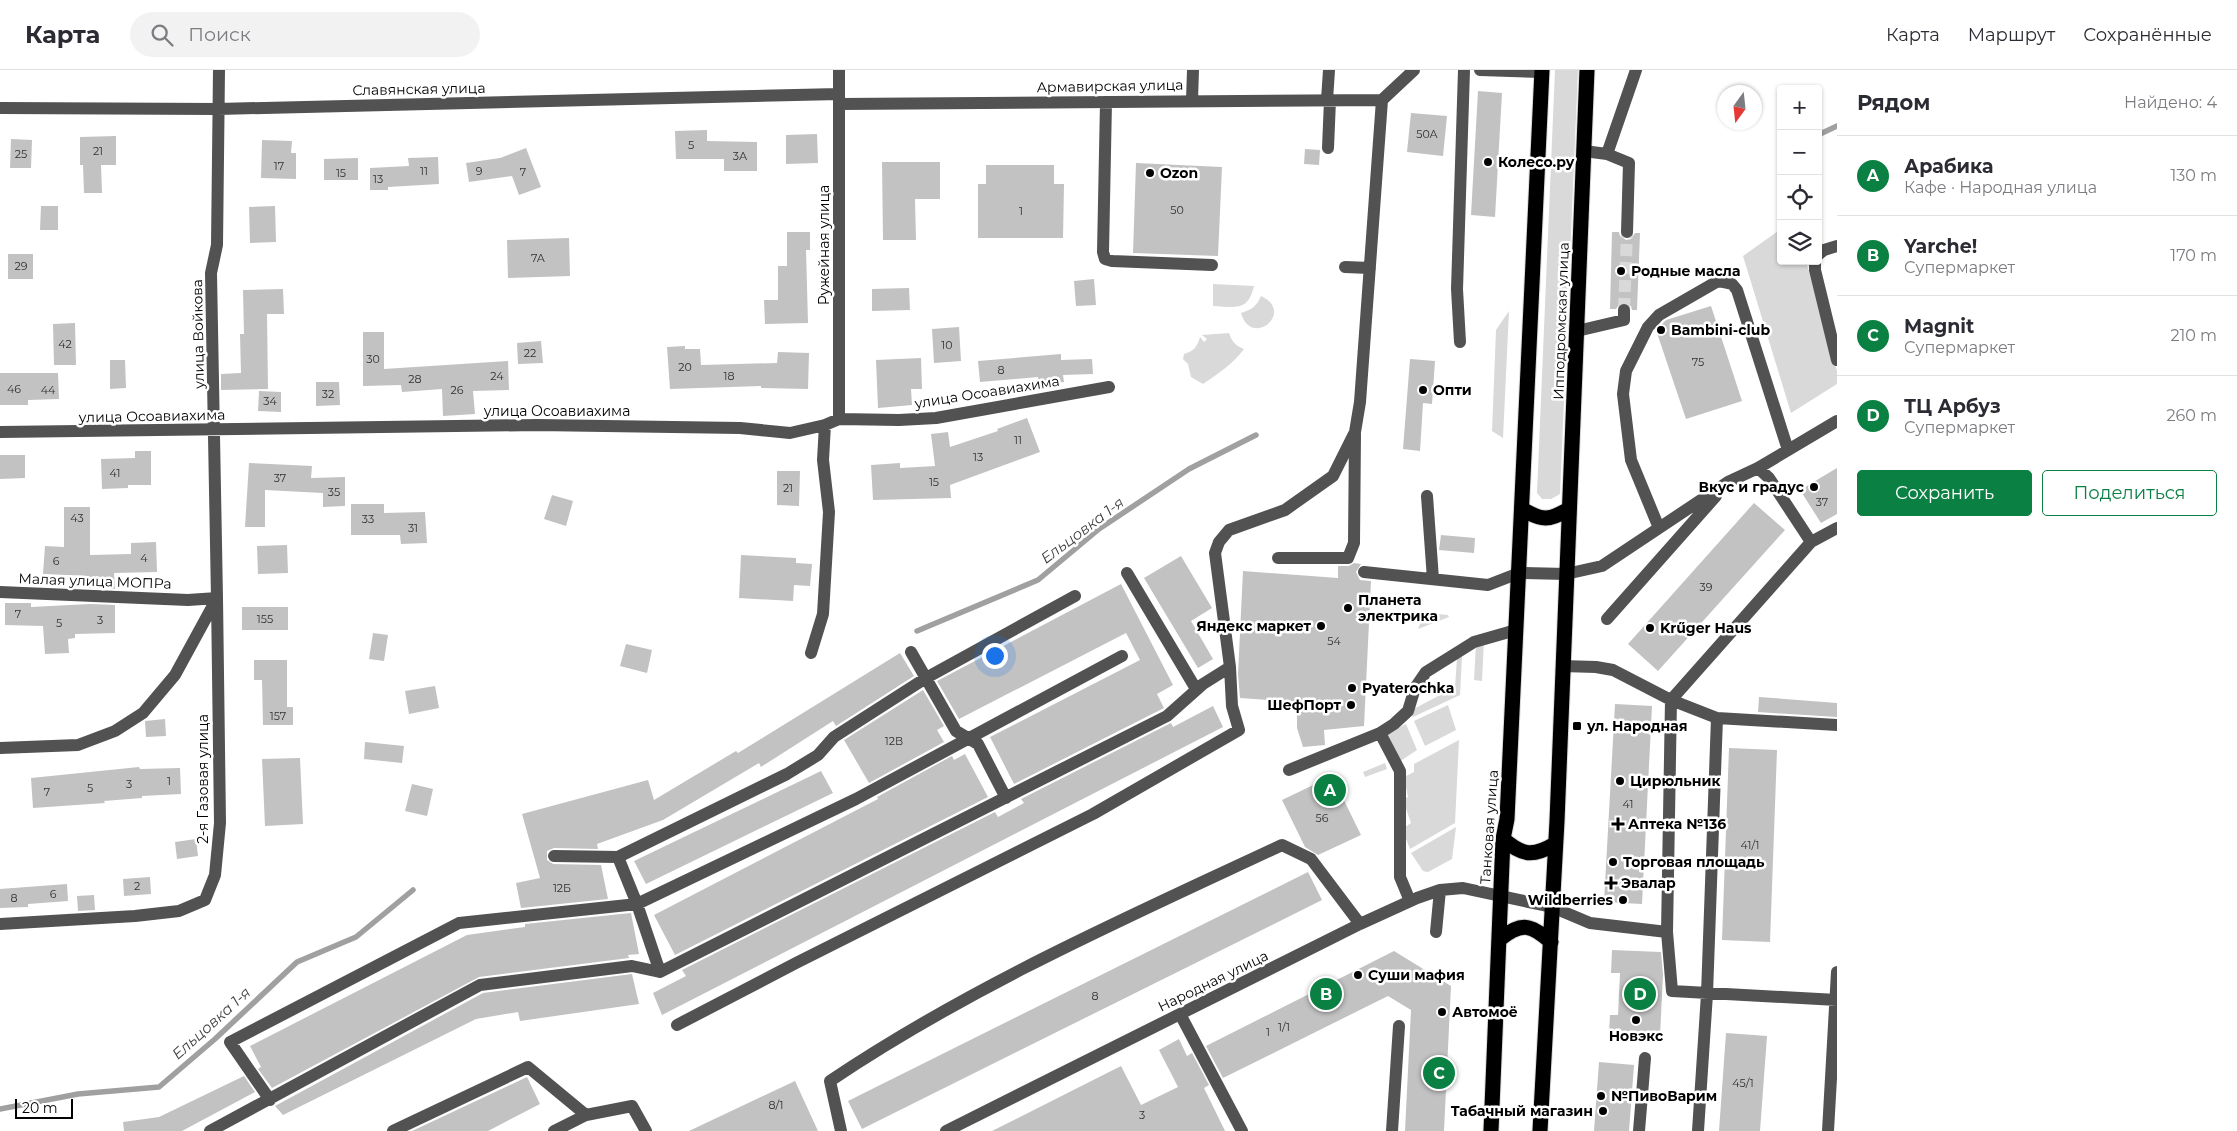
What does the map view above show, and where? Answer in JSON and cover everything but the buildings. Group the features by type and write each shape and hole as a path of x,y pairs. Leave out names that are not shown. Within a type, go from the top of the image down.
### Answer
{"highway":[{"name":"Ипподромская улица","path":"1566,574 1587,70"},
{"path":"1519,573 1542,71"},
{"path":"1522,509 1536,518 1554,518 1569,509"},
{"name":"Танковая улица","path":"1491,1131 1503,839 1507,819 1519,573"},
{"path":"1540,1131 1551,942 1566,574"},
{"path":"1503,839 1514,849 1529,854 1545,850 1555,844"},
{"path":"1500,939 1511,929 1525,926 1539,931 1551,942"}],"street":[{"name":"улица Войкова","path":"217,598 212,273 217,245 220,70"},
{"name":"Ружейная улица","path":"839,70 839,419"},
{"path":"1192,100 1193,70"},
{"path":"1328,148 1329,70"},
{"path":"1278,558 1348,558 1354,543 1355,432 1360,402 1382,100 1414,70"},
{"path":"1460,342 1458,289 1464,70"},
{"path":"1480,70 1542,71"},
{"path":"1607,154 1636,70"},
{"name":"Славянская улица","path":"0,108 218,109 839,99"},
{"name":"Армавирская улица","path":"839,99 1106,102 1382,100"},
{"path":"1106,102 1103,252 1105,259 1112,262 1212,265"},
{"path":"1584,151 1607,154 1629,163 1627,232"},
{"path":"1822,251 1837,246"},
{"path":"1815,265 1837,360"},
{"path":"1345,267 1370,268"},
{"path":"1659,528 1631,460 1623,394 1626,371 1648,326 1660,315 1718,281 1732,284 1738,290 1788,450"},
{"path":"1577,331 1624,320 1624,310"},
{"name":"улица Осоавиахима","path":"0,432 537,425 740,428 790,432 825,425 839,419 899,420 936,418 1110,387"},
{"path":"1364,572 1488,585 1519,573 1566,574 1602,566 1728,482 1758,468 1837,421"},
{"path":"811,653 823,614 829,512 823,460 825,425"},
{"path":"676,1025 1093,814 1239,730 1232,706 1230,667 1215,553 1219,542 1229,530 1238,525 1285,510 1333,476 1355,432"},
{"path":"1758,468 1769,478 1811,542"},
{"path":"1606,619 1728,482"},
{"path":"1428,496 1433,579"},
{"path":"1836,1000 1707,994 1672,990 1667,932 1670,700 1811,542 1837,528"},
{"path":"1126,573 1196,690"},
{"name":"Малая улица МОПРа","path":"0,592 188,600 217,598"},
{"path":"554,856 618,858 787,774 818,755 834,737 926,678 1075,596"},
{"path":"0,748 78,745 116,732 143,713 175,675 217,598"},
{"name":"2-я Газовая улица","path":"0,924 135,916 179,911 205,900 215,875 220,823 217,598"},
{"path":"1289,770 1380,733 1394,724 1408,711 1415,688 1426,672 1474,642 1516,630"},
{"path":"911,652 956,731 978,744 1006,798"},
{"path":"270,1100 230,1042 460,923 637,904 856,799 1122,656"},
{"path":"1562,666 1596,667 1612,670 1670,700 1717,718 1837,725"},
{"path":"210,1131 480,985 632,966 660,972 1167,716 1196,690 1230,667"},
{"path":"1698,1131 1707,994 1717,718"},
{"path":"1380,733 1400,771 1400,877 1410,901"},
{"path":"841,1131 830,1081 885,1044 1037,960 1282,845 1311,859 1360,924"},
{"path":"618,858 637,904 660,972"},
{"name":"Народная улица","path":"946,1131 1360,924 1410,901 1440,890 1463,888 1552,907 1590,923 1667,932"},
{"path":"1436,932 1440,890"},
{"path":"1828,1131 1837,972"},
{"path":"1180,1014 1242,1131"},
{"path":"1392,1131 1399,1026"},
{"path":"1639,1131 1645,1058"},
{"path":"393,1131 528,1067 586,1115"},
{"path":"554,1131 586,1115 632,1106 646,1131"}],"shaded area":[{"path":"1555,70 1578,70 1560,494 1551,499 1542,499 1537,493"},
{"path":"1777,232 1777,265 1807,265 1837,371 1837,384 1791,413 1743,256"},
{"path":"1213,284 1254,286 1248,300 1244,304 1228,307 1213,306"},
{"path":"1261,296 1271,303 1274,310 1273,318 1261,328 1253,328 1246,323 1241,313 1253,307"},
{"path":"1509,311 1503,438 1492,431 1496,330"},
{"path":"1229,333 1231,339 1244,349 1240,354 1203,384 1191,377 1188,364 1183,359 1184,354 1195,348 1200,337 1204,342 1207,339 1202,335"},
{"path":"1438,614 1448,615 1449,617 1418,629 1421,622"},
{"path":"1484,641 1482,681 1474,680 1476,644"},
{"path":"1462,656 1460,695 1413,717 1410,711 1455,687 1457,658"},
{"path":"1448,705 1456,730 1425,746 1414,721"},
{"path":"1406,724 1417,750 1399,762 1385,735"},
{"path":"1459,740 1455,823 1410,849 1402,829 1411,823 1403,800 1408,797 1404,777 1414,772 1414,764"},
{"path":"1385,763 1387,769 1365,777 1363,772"},
{"path":"1456,827 1452,859 1428,872 1423,871 1411,853"}],"waterway":[{"name":"Ельцовка 1-я","path":"1822,133 1837,126"},
{"name":"Ельцовка 1-я","path":"917,631 1038,580 1099,529 1189,469 1256,435"},
{"name":"Ельцовка 1-я","path":"0,1109 78,1094 159,1087 215,1039 297,962 356,937 413,890"}],"tunnel":[{"path":"1624,310 1627,232"}],"place":[{"name":"Колесо.ру","path":"1488,162"},
{"name":"Ozon","path":"1150,173"},
{"name":"Родные масла","path":"1621,271"},
{"name":"Bambini-club","path":"1661,330"},
{"name":"Опти","path":"1423,390"},
{"name":"Вкус и градус","path":"1814,487"},
{"name":"Планета электрика","path":"1348,608"},
{"name":"Яндекс маркет","path":"1321,626"},
{"name":"Krűger Haus","path":"1650,628"},
{"name":"Pyaterochka","path":"1352,688"},
{"name":"ШефПорт","path":"1351,705"},
{"name":"ул. Народная","path":"1577,726"},
{"name":"Цирюльник","path":"1620,781"},
{"name":"Арабика","path":"1330,790"},
{"name":"Аптека №136","path":"1618,824"},
{"name":"Торговая площадь","path":"1613,862"},
{"name":"Эвалар","path":"1611,883"},
{"name":"Wildberries","path":"1623,900"},
{"name":"Суши мафия","path":"1358,975"},
{"name":"Yarche!","path":"1326,994"},
{"name":"ТЦ Арбуз","path":"1640,994"},
{"name":"Автомоё","path":"1442,1012"},
{"name":"Новэкс","path":"1636,1020"},
{"name":"Magnit","path":"1439,1073"},
{"name":"№ПивоВарим","path":"1601,1096"},
{"name":"Табачный магазин","path":"1603,1111"}]}
